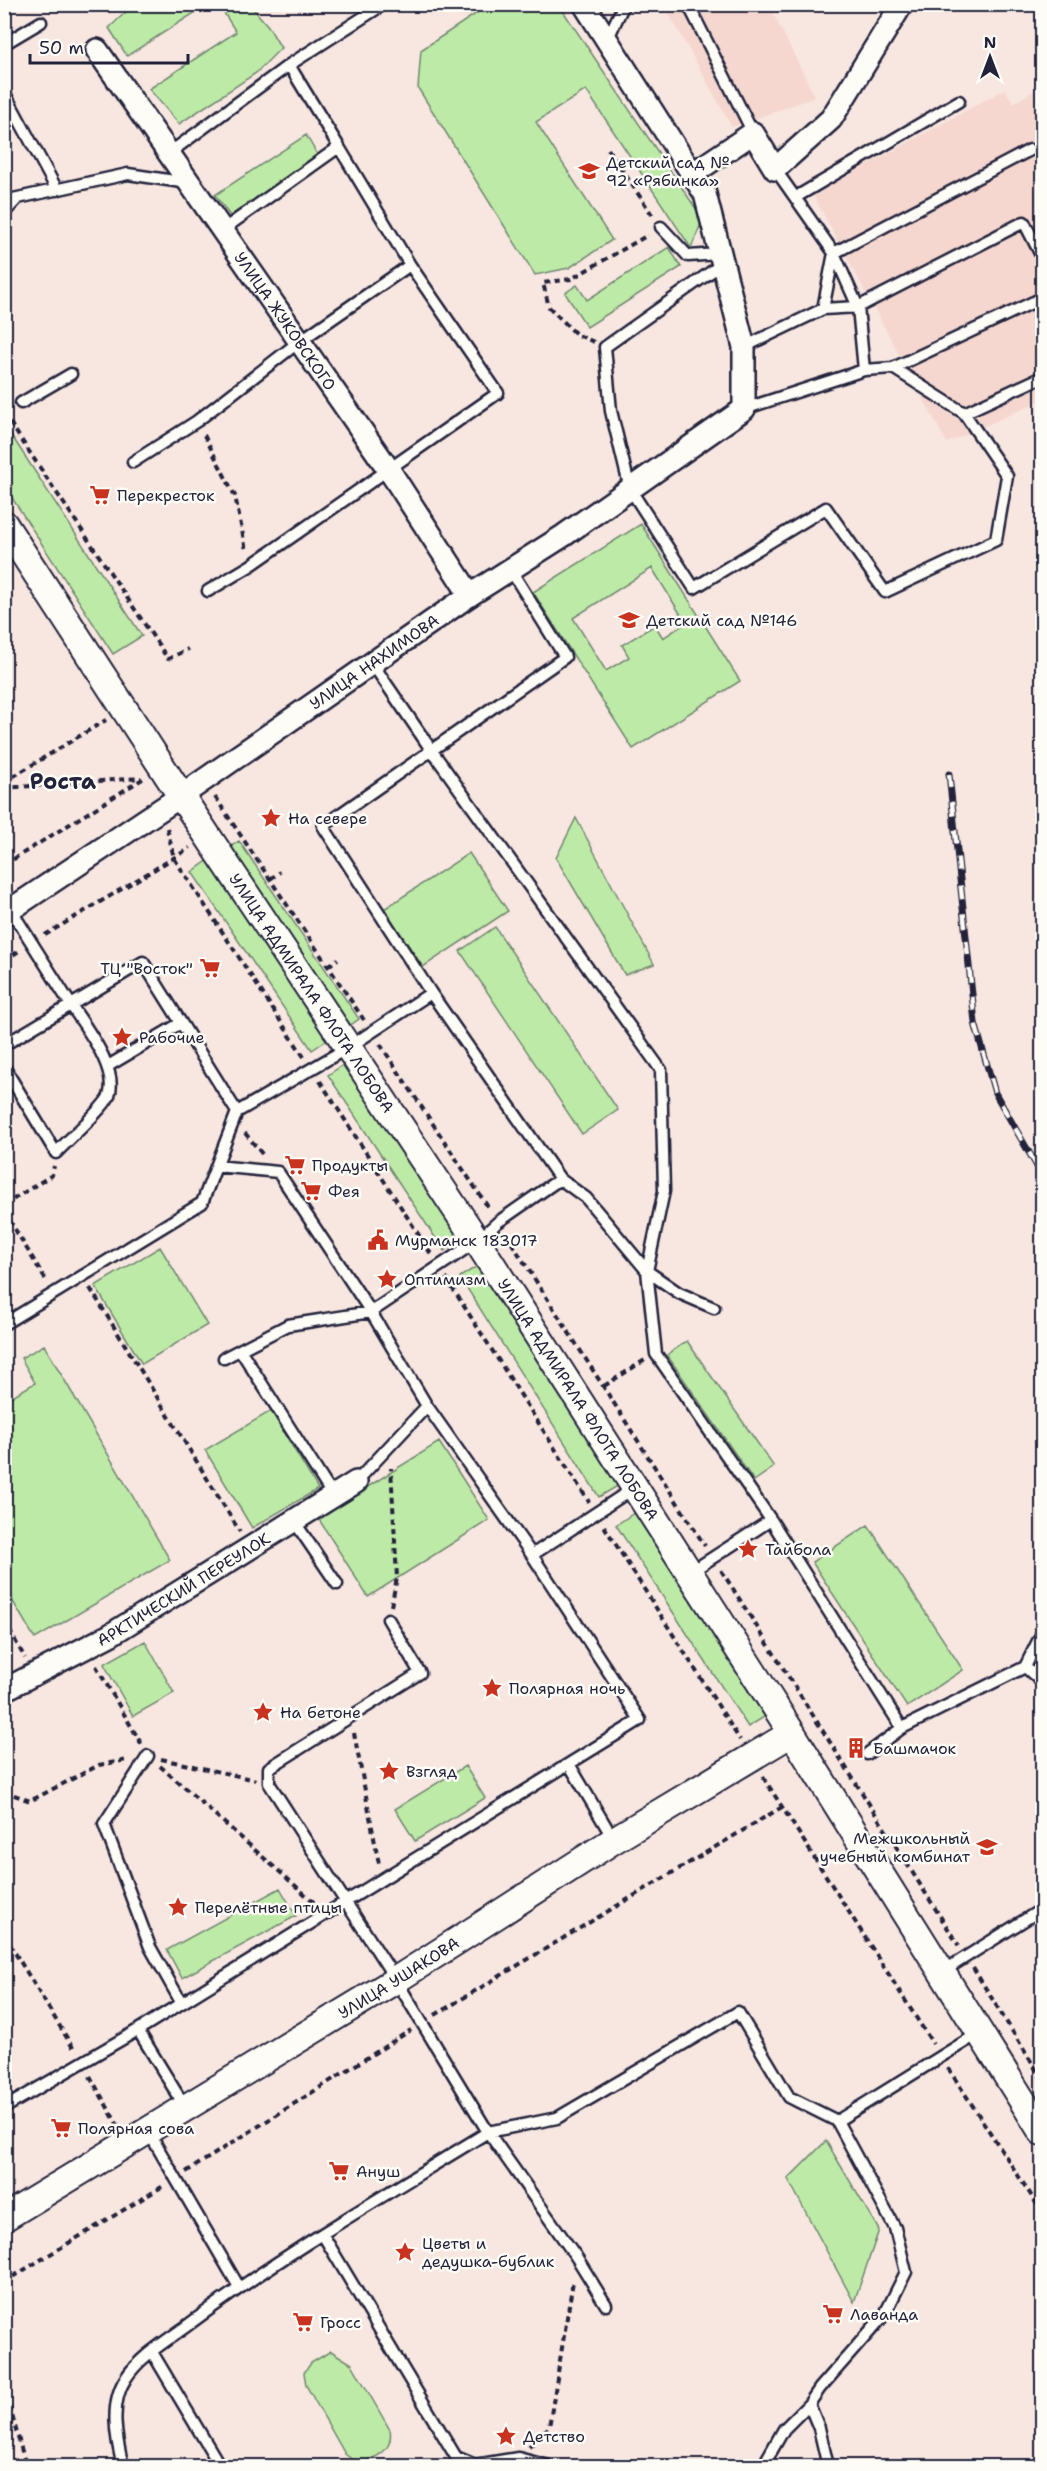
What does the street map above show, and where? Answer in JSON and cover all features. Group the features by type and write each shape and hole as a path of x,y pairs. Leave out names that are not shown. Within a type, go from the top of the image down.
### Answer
{"street":[{"path":"584,4 705,194 744,347 744,409"},
{"path":"693,174 753,133 775,169 831,119 902,4"},
{"name":"УЛИЦА ЖУКОВСКОГО","path":"97,50 389,470 470,595"},
{"name":"УЛИЦА НАХИМОВА","path":"8,912 172,803 470,595 630,489 744,409"},
{"name":"УЛИЦА АДМИРАЛА ФЛОТА ЛОБОВА","path":"4,524 172,803 209,837 477,1241 792,1733 979,2033 1040,2124"},
{"name":"АРКТИЧЕСКИЙ ПЕРЕУЛОК","path":"4,1690 86,1648 356,1482"},
{"name":"УЛИЦА УШАКОВА","path":"4,2218 396,1980 614,1840 792,1733"}],"lane":[{"path":"168,154 289,64 384,4"},
{"path":"607,41 624,4"},
{"path":"688,4 753,133"},
{"path":"4,44 41,22"},
{"path":"208,591 250,566 498,393 410,265 289,64"},
{"path":"4,92 57,190"},
{"path":"796,197 959,101"},
{"path":"221,231 339,147"},
{"path":"834,254 1030,150"},
{"path":"775,169 834,254 858,307 864,370"},
{"path":"4,201 128,174 188,183"},
{"path":"4,213 18,198"},
{"path":"744,347 823,309 858,307 1024,222 1042,257"},
{"path":"661,227 688,256 721,259"},
{"path":"823,309 834,254"},
{"path":"721,259 605,347 611,411 630,489 694,588 826,508 885,592 996,540 1007,476 964,413 893,368"},
{"path":"133,462 196,421 300,341 410,265"},
{"path":"744,409 864,370 893,368 1042,298"},
{"path":"21,403 71,374"},
{"path":"964,413 1042,377"},
{"path":"510,569 565,657 323,826 431,993 560,1179 586,1198 647,1271 679,1293 714,1308"},
{"path":"372,663 432,751 661,1070 664,1191 647,1271 656,1353 771,1520 902,1728"},
{"path":"4,1067 56,1153 109,1097 111,1080 108,1066 33,942 8,912"},
{"path":"4,1045 143,962 235,1116"},
{"path":"4,1324 202,1203 235,1116 349,1047 431,993"},
{"path":"108,1066 181,1023"},
{"path":"4,2108 138,2030 640,1720 532,1555 428,1406 371,1312 278,1172 216,1166"},
{"path":"224,1358 288,1325 371,1312 477,1241 498,1222 560,1179"},
{"path":"241,1351 333,1496"},
{"path":"356,1482 428,1406"},
{"path":"532,1555 634,1488"},
{"path":"689,1573 771,1520"},
{"path":"294,1521 337,1584"},
{"path":"388,1619 420,1673 269,1767 268,1783 396,1980 488,2132 577,2258 606,2305"},
{"path":"867,1754 902,1728 1025,1667 1042,1634"},
{"path":"1025,1667 1042,1682"},
{"path":"148,1756 104,1824 150,1947 181,2002"},
{"path":"569,1764 614,1840"},
{"path":"942,1972 1042,1909"},
{"path":"123,2466 116,2441 116,2409 125,2378 152,2352 238,2287 488,2132 557,2118 738,2012 789,2097 837,2121 896,2228 906,2272 885,2314 820,2388 809,2404 784,2429 763,2466"},
{"path":"138,2030 186,2107"},
{"path":"837,2121 979,2033"},
{"path":"138,2137 175,2179 238,2287"},
{"path":"322,2235 456,2457 475,2466 518,2458 549,2466"},
{"path":"152,2352 220,2466"},
{"path":"809,2404 819,2428 827,2462 825,2466"}],"path":[{"path":"605,347 576,334 549,308 543,283 571,279 661,227 608,149"},
{"path":"4,414 168,659 188,649"},
{"path":"196,421 235,496 250,566"},
{"path":"4,782 107,719"},
{"path":"4,788 153,772"},
{"path":"4,866 153,772"},
{"path":"204,780 498,1222 604,1386 656,1473 847,1767 1042,2079"},
{"path":"172,803 174,858 596,1513"},
{"path":"4,960 233,824"},
{"path":"270,879 280,872"},
{"path":"328,966 338,960"},
{"path":"235,1116 278,1172"},
{"path":"4,1204 52,1175 56,1153"},
{"path":"4,1211 54,1294"},
{"path":"82,1276 249,1548"},
{"name":"УЛИЦА АДМИРАЛА ФЛОТА ЛОБОВА","path":"604,1386 656,1353"},
{"path":"388,1619 397,1578 391,1472 394,1442"},
{"path":"612,1538 1042,2212"},
{"path":"4,1621 34,1675"},
{"path":"86,1648 148,1756 326,1913"},
{"path":"350,1716 381,1880"},
{"path":"4,1791 30,1801 99,1765 148,1756 268,1783"},
{"path":"822,1782 847,1767"},
{"path":"4,2282 175,2179 421,2024 782,1807"},
{"path":"4,1935 82,2062 138,2137"},
{"path":"518,2458 549,2427 577,2258"},
{"path":"4,2386 26,2466"}],"shaded area":[{"path":"664,5 769,5 815,97 732,127"},
{"path":"1005,89 1013,103 1038,89 1042,98 1042,400 947,443 813,195"}],"green space":[{"path":"133,5 207,5 127,56 109,28"},
{"path":"219,5 250,5 268,26 281,48 256,73 179,124 149,89 236,32"},
{"path":"489,5 559,5 703,219 691,248 586,90 536,122 612,240 569,268 535,275 418,88 421,50"},
{"path":"306,135 318,156 230,216 215,195"},
{"path":"669,247 681,267 587,327 565,293 577,285 587,300"},
{"path":"4,424 142,636 113,654 5,487"},
{"path":"641,524 740,681 633,749 533,592","holes":["652,568 686,623 663,638 655,625 622,645 629,657 606,671 573,618"]},
{"path":"576,818 654,964 625,975 556,858"},
{"path":"239,841 359,1019 345,1029 225,850"},
{"path":"469,853 508,911 423,967 384,909"},
{"path":"213,857 333,1036 312,1050 192,872"},
{"path":"495,927 618,1110 582,1134 460,951"},
{"path":"349,1061 465,1237 444,1251 328,1075"},
{"path":"160,1247 207,1325 142,1364 95,1286"},
{"path":"482,1263 621,1484 599,1497 460,1277"},
{"path":"687,1341 774,1467 754,1481 667,1355"},
{"path":"44,1345 170,1560 35,1639 5,1588 4,1401 35,1383 21,1358"},
{"path":"271,1411 318,1489 252,1528 205,1450"},
{"path":"439,1442 489,1520 368,1597 318,1518"},
{"path":"637,1511 769,1714 748,1727 616,1525"},
{"path":"868,1525 963,1670 907,1707 812,1562"},
{"path":"145,1641 174,1693 133,1716 104,1664"},
{"path":"465,1766 485,1798 415,1841 395,1809"},
{"path":"280,1888 296,1916 182,1978 167,1950"},
{"path":"826,2141 879,2230 854,2302 788,2179"},
{"path":"331,2351 352,2364 390,2430 389,2443 382,2453 358,2464 345,2454 306,2385 304,2373 311,2363"}],"railway":[{"path":"949,774 975,1023 995,1093 1042,1175"}],"place":[{"name":"Детский сад № 92 «Рябинка»","path":"589,171"},
{"name":"Перекресток","path":"100,495"},
{"name":"Детский сад №146","path":"629,620"},
{"name":"На севере","path":"271,818"},
{"name":"ТЦ \"Восток\"","path":"210,968"},
{"name":"Рабочие","path":"122,1037"},
{"name":"Продукты","path":"295,1165"},
{"name":"Фея","path":"311,1191"},
{"name":"Мурманск 183017","path":"378,1240"},
{"name":"Оптимизм","path":"387,1279"},
{"name":"Тайбола","path":"748,1549"},
{"name":"Полярная ночь","path":"492,1688"},
{"name":"На бетоне","path":"263,1712"},
{"name":"Башмачок","path":"856,1748"},
{"name":"Взгляд","path":"389,1771"},
{"name":"Межшкольный учебный комбинат","path":"987,1847"},
{"name":"Перелётные птицы","path":"178,1907"},
{"name":"Полярная сова","path":"61,2128"},
{"name":"Ануш","path":"339,2171"},
{"name":"Цветы и дедушка-бублик","path":"405,2252"},
{"name":"Лаванда","path":"833,2314"},
{"name":"Гросс","path":"303,2322"},
{"name":"Детство","path":"506,2436"}],"district":[{"name":"Роста","path":"63,781"}]}
